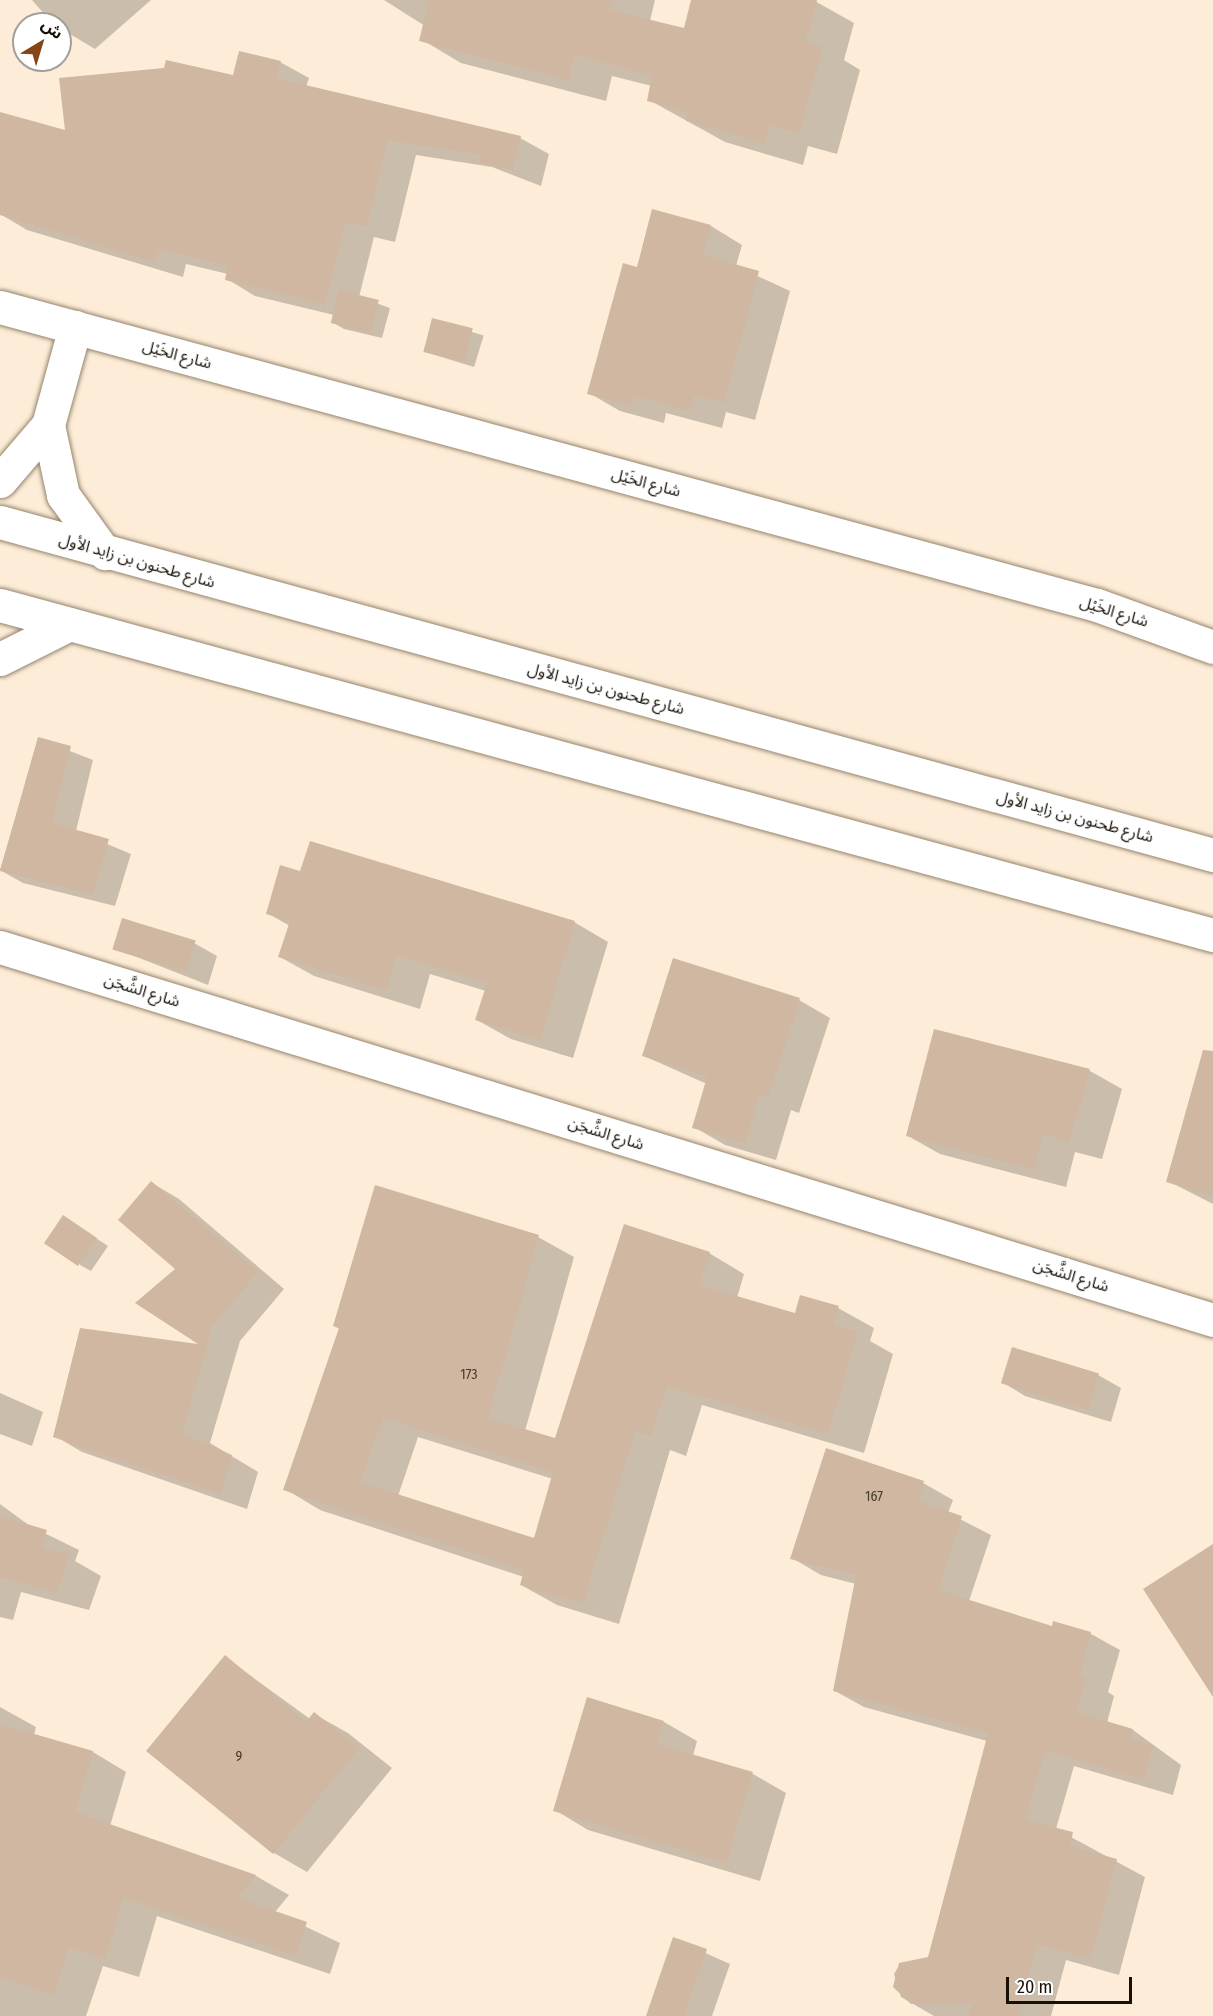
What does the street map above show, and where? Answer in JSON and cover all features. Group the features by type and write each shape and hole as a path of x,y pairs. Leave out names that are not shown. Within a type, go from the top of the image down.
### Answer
{"street":[{"name":"شارع الخَيْل","path":"0,307 1097,605 1213,648"},
{"path":"0,481 48,425 75,327"},
{"path":"48,425 63,495 105,553"},
{"name":"شارع طحنون بن زايد الأول","path":"0,522 105,553 1213,855"},
{"path":"0,605 1213,935"},
{"path":"0,659 70,624"},
{"name":"شارع الشَّجَن","path":"0,947 1213,1320"}],"building":[{"path":"429,0 612,0 610,10 684,28 691,0 817,0 805,42 823,47 799,133 770,125 765,144 686,121 688,112 647,101 652,75 574,55 568,80 419,41"},
{"path":"239,51 281,61 276,78 521,136 513,170 480,162 481,155 388,140 367,227 345,222 325,305 225,280 228,265 157,249 154,262 0,215 0,112 65,130 59,78 164,68 166,60 233,75"},
{"path":"652,209 711,225 703,255 759,271 724,403 694,395 690,411 634,396 632,406 587,394 623,263 637,267"},
{"path":"339,290 379,300 371,333 331,323"},
{"path":"432,318 473,328 464,362 424,352"},
{"path":"38,737 71,746 52,823 109,839 92,894 0,871"},
{"path":"310,841 575,921 540,1040 475,1020 487,983 397,955 386,990 278,957 290,921 266,914 280,865 300,871"},
{"path":"122,918 196,941 186,972 112,950"},
{"path":"673,958 800,998 768,1096 759,1094 745,1143 692,1128 707,1077 642,1056"},
{"path":"934,1029 1090,1069 1069,1142 1043,1134 1034,1170 906,1136"},
{"path":"1203,1050 1213,1051 1213,1196 1166,1182"},
{"path":"151,1181 258,1272 213,1325 182,1433 232,1455 220,1494 53,1437 80,1328 198,1344 135,1303 175,1269 118,1220"},
{"path":"375,1185 539,1235 488,1418 555,1438 624,1224 710,1252 699,1285 795,1313 800,1295 839,1306 833,1325 858,1332 828,1434 667,1386 651,1436 635,1431 583,1604 520,1585 524,1570 283,1490 339,1328 333,1326","holes":["383,1418 553,1472 534,1538 360,1482"]},
{"path":"63,1215 97,1238 78,1266 44,1243"},
{"path":"1012,1347 1099,1374 1088,1410 1001,1383"},
{"path":"826,1448 924,1481 918,1501 962,1516 938,1590 1052,1626 1053,1621 1091,1632 1079,1675 1086,1677 1076,1712 1133,1729 1130,1739 1153,1746 1143,1780 1045,1750 1025,1820 1073,1832 1070,1846 1117,1859 1090,1959 1037,1944 1018,2016 968,2016 972,2003 911,2004 893,1987 899,1963 928,1957 988,1733 833,1691 856,1575 790,1559"},
{"path":"0,1516 47,1530 42,1546 69,1555 57,1593 0,1577"},
{"path":"1213,1544 1213,1697 1143,1589"},
{"path":"225,1655 306,1722 314,1712 359,1748 273,1854 146,1751"},
{"path":"587,1697 664,1721 657,1744 753,1772 726,1863 553,1811"},
{"path":"0,1724 93,1751 75,1812 256,1875 237,1898 307,1922 296,1956 123,1897 105,1959 69,1948 53,1995 0,1977"},
{"path":"673,1937 707,1949 684,2016 646,2016"}]}
